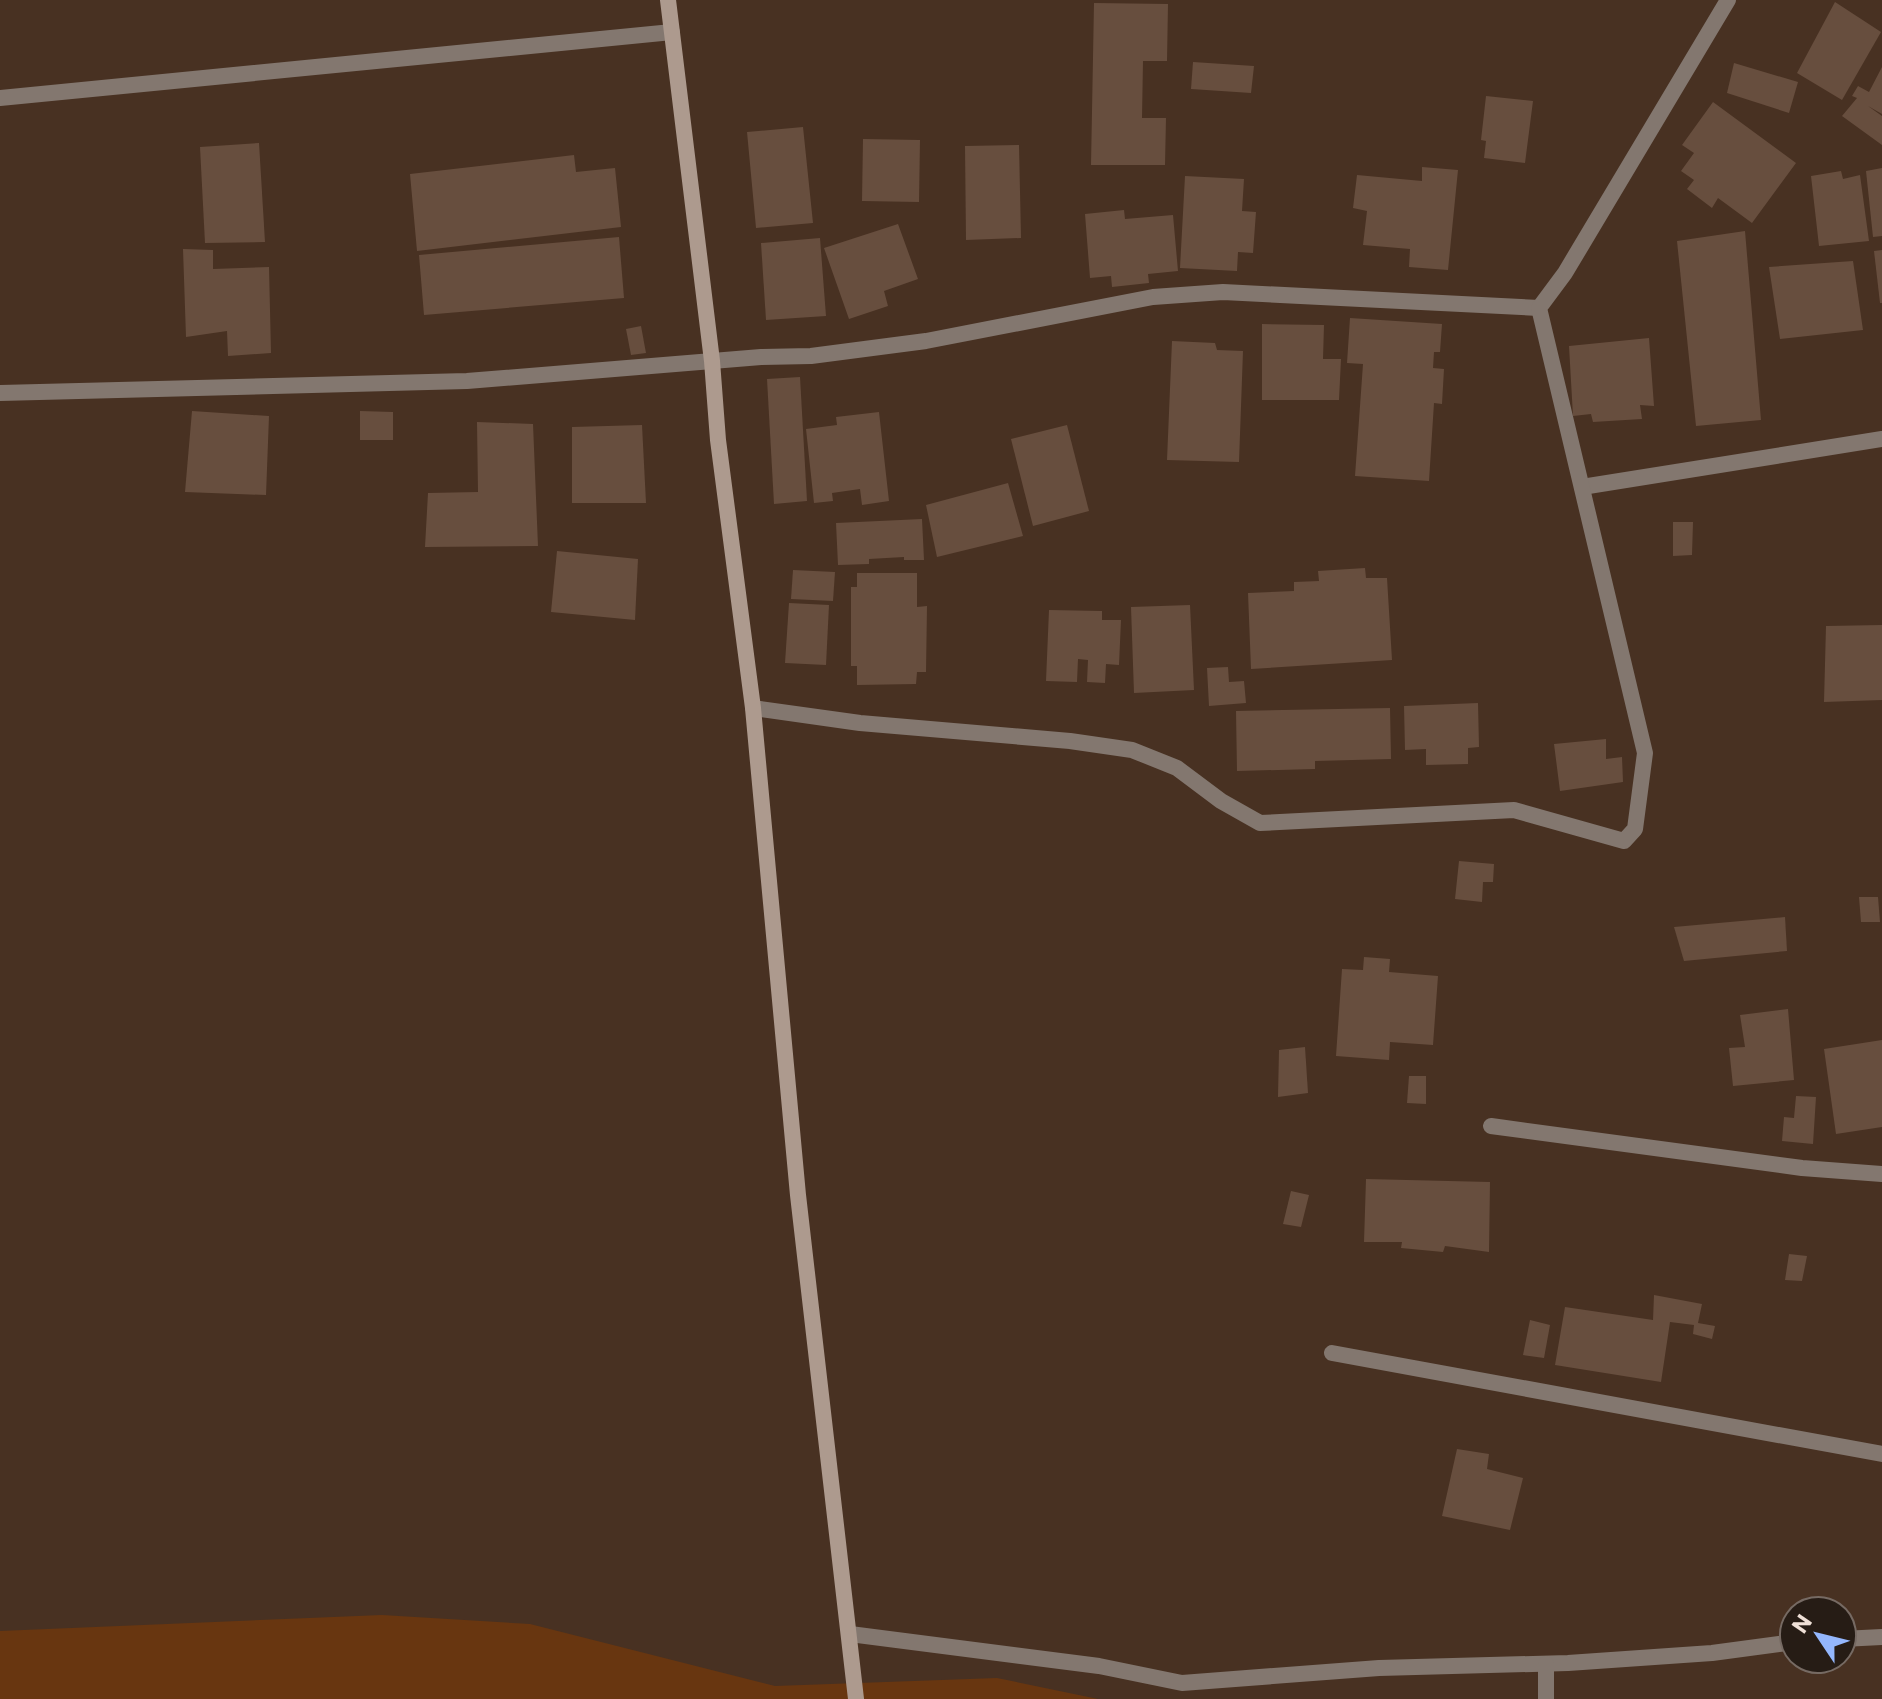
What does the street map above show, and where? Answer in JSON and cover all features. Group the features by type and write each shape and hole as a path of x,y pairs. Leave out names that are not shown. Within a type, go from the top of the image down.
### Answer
{"main road":[{"path":"668,0 712,361 718,440 753,708 798,1195 856,1699"}],"street":[{"path":"1539,308 1565,273 1728,0"},
{"path":"0,98 672,32"},
{"path":"0,393 467,381 811,356 926,341 1153,297 1223,292 1539,308"},
{"path":"753,708 860,723 1070,741 1132,750 1177,768 1221,801 1260,823 1514,810 1624,841 1635,829 1645,753 1539,308"},
{"path":"1582,487 1882,439"},
{"path":"1491,1126 1802,1168 1882,1174"},
{"path":"1332,1353 1882,1454"},
{"path":"850,1634 1099,1666 1182,1683 1379,1668 1546,1664 1712,1653 1778,1644"},
{"path":"1858,1638 1882,1637"},
{"path":"1546,1664 1546,1699"}],"shaded area":[{"path":"382,1615 530,1624 775,1686 997,1678 1098,1699 0,1699 0,1631"}],"building":[{"path":"1835,2 1881,32 1842,100 1797,73"},
{"path":"1094,3 1168,4 1167,61 1143,61 1142,118 1166,118 1165,165 1091,165"},
{"path":"1193,62 1254,66 1251,93 1191,89"},
{"path":"1734,63 1798,82 1789,113 1727,93"},
{"path":"1882,67 1882,114 1868,106 1882,116 1882,145 1842,116 1857,98 1852,96 1858,86 1869,92"},
{"path":"1486,96 1533,101 1525,163 1484,158 1486,141 1481,140"},
{"path":"1713,102 1796,163 1752,223 1718,198 1712,208 1687,189 1694,180 1681,171 1694,153 1682,145"},
{"path":"803,127 813,223 756,228 747,132"},
{"path":"863,139 920,140 919,202 862,201"},
{"path":"259,143 265,242 205,243 200,147"},
{"path":"1019,145 1021,238 966,240 965,146"},
{"path":"574,155 576,172 615,168 621,227 417,251 410,174"},
{"path":"1422,167 1458,170 1448,270 1409,267 1410,249 1363,245 1367,211 1353,208 1357,175 1422,181"},
{"path":"1882,168 1882,236 1873,237 1866,171"},
{"path":"1841,171 1843,179 1860,175 1869,241 1819,246 1811,176"},
{"path":"1185,176 1244,179 1242,211 1256,212 1253,253 1238,252 1237,271 1180,268"},
{"path":"1124,210 1125,219 1173,215 1178,271 1148,274 1149,283 1112,287 1111,276 1090,278 1085,214"},
{"path":"898,224 918,279 884,291 888,306 849,319 824,248"},
{"path":"1745,231 1761,420 1696,426 1677,241"},
{"path":"619,237 624,298 424,315 419,255"},
{"path":"820,238 826,316 766,320 761,243"},
{"path":"183,249 213,250 213,269 269,267 271,353 228,356 227,331 186,337"},
{"path":"1882,250 1882,303 1880,303 1874,251"},
{"path":"1853,261 1863,330 1780,339 1769,267"},
{"path":"1350,318 1442,324 1440,352 1434,352 1433,368 1444,369 1442,404 1434,403 1429,481 1355,476 1363,364 1347,363"},
{"path":"1262,324 1324,325 1323,359 1341,359 1339,400 1262,400"},
{"path":"641,326 646,353 631,355 626,329"},
{"path":"1649,338 1654,406 1640,405 1642,419 1593,422 1591,414 1573,416 1569,346"},
{"path":"1172,341 1215,343 1217,350 1243,351 1239,462 1167,460"},
{"path":"800,377 807,501 774,504 767,379"},
{"path":"192,411 269,416 266,495 185,492"},
{"path":"360,411 393,412 393,440 360,440"},
{"path":"879,412 889,501 862,505 860,489 832,493 833,501 814,503 806,429 837,425 836,417"},
{"path":"477,422 533,424 538,546 425,547 428,493 478,492"},
{"path":"642,425 646,503 572,503 572,427"},
{"path":"1067,425 1089,511 1033,526 1011,439"},
{"path":"1008,483 1023,536 937,557 926,505"},
{"path":"922,519 924,560 904,560 904,557 869,559 869,564 838,565 836,523"},
{"path":"1673,522 1693,522 1692,555 1673,556"},
{"path":"557,551 638,559 635,620 551,612"},
{"path":"1365,568 1366,578 1387,578 1392,660 1251,669 1248,593 1294,591 1294,582 1319,581 1318,571"},
{"path":"793,570 835,572 833,601 791,599"},
{"path":"857,573 917,573 917,607 927,606 926,672 917,672 916,684 857,685 857,666 851,666 851,587 857,587"},
{"path":"789,603 829,605 826,665 785,663"},
{"path":"1190,605 1194,690 1134,693 1131,607"},
{"path":"1049,610 1102,611 1102,620 1121,620 1119,665 1106,664 1105,683 1087,682 1088,660 1078,659 1077,682 1046,681"},
{"path":"1882,625 1882,700 1824,702 1826,626"},
{"path":"1228,667 1229,682 1244,681 1246,703 1209,706 1207,668"},
{"path":"1478,703 1479,747 1468,748 1468,764 1426,765 1426,749 1405,750 1404,706"},
{"path":"1390,708 1391,759 1315,761 1315,769 1237,771 1236,711"},
{"path":"1606,739 1606,759 1622,757 1623,782 1560,791 1554,744"},
{"path":"1459,861 1494,864 1493,882 1483,882 1482,902 1455,899"},
{"path":"1859,897 1878,897 1880,922 1861,922"},
{"path":"1785,917 1787,951 1684,961 1674,927"},
{"path":"1364,957 1390,959 1389,972 1438,976 1433,1045 1390,1042 1389,1060 1336,1056 1342,969 1363,970"},
{"path":"1788,1009 1794,1080 1733,1086 1729,1048 1745,1047 1740,1015"},
{"path":"1882,1040 1882,1127 1836,1134 1824,1049"},
{"path":"1305,1047 1308,1093 1278,1097 1279,1050"},
{"path":"1409,1076 1426,1076 1426,1104 1407,1103"},
{"path":"1796,1096 1816,1097 1813,1144 1782,1141 1784,1117 1794,1118"},
{"path":"1366,1179 1490,1182 1489,1252 1445,1246 1443,1252 1401,1248 1402,1242 1364,1242"},
{"path":"1291,1191 1309,1195 1301,1227 1283,1224"},
{"path":"1789,1254 1807,1256 1802,1281 1785,1280"},
{"path":"1654,1295 1702,1304 1698,1323 1715,1326 1712,1339 1693,1334 1694,1325 1670,1322 1661,1382 1555,1365 1565,1307 1653,1320"},
{"path":"1530,1320 1550,1325 1544,1358 1523,1355"},
{"path":"1457,1449 1489,1454 1487,1469 1523,1478 1510,1530 1442,1516"}]}
